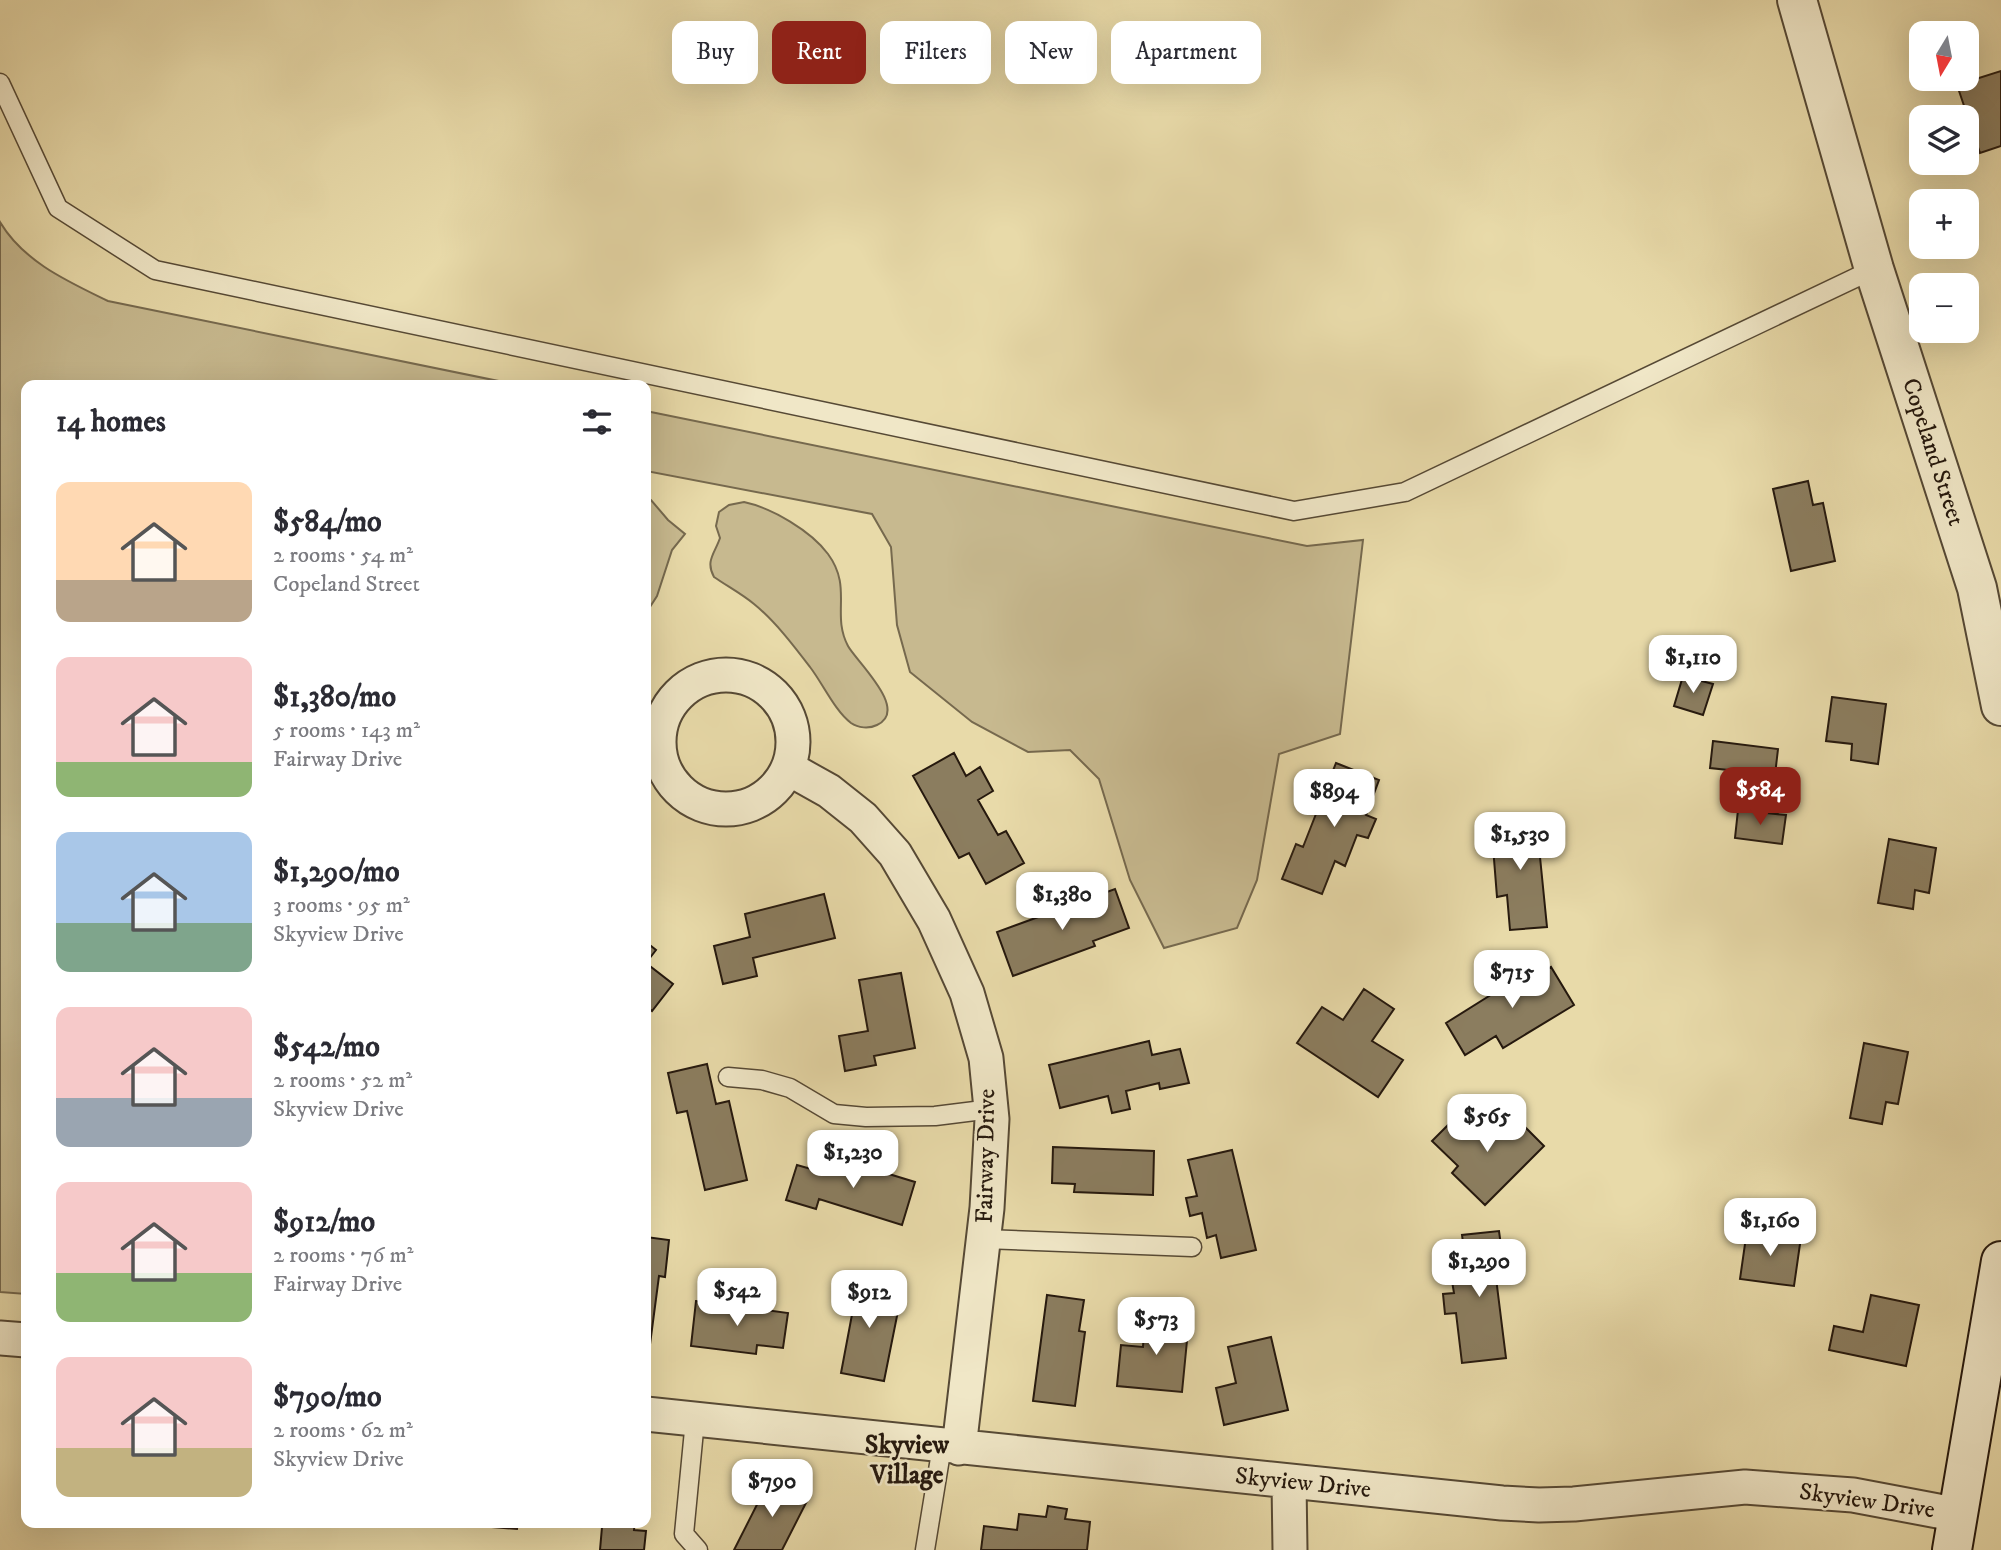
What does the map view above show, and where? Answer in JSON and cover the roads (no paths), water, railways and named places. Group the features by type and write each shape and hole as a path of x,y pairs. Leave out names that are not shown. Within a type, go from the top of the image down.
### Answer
{"street":[{"name":"Copeland Street","path":"1797,0 1874,269 1989,591 2001,706"},
{"path":"724,675 754,680 778,698 789,717 793,754 788,768 781,780 761,799 747,805 719,808 693,800 672,781 660,755 659,741 666,713 683,690 703,679 724,675"},
{"name":"Fairway Drive","path":"788,768 829,791 863,818 895,854 934,919 967,993 986,1058 991,1108 987,1208 951,1447"},
{"path":"1956,1532 1982,1414 2001,1261"},
{"path":"0,1338 21,1340"},
{"name":"Skyview Drive","path":"651,1416 1289,1482 1539,1505 1745,1487 1853,1495 1956,1532"},
{"path":"1289,1482 1290,1550"}],"lane":[{"path":"0,83 58,208 155,270 1294,511 1405,492 1874,269"},
{"path":"728,1077 761,1080 790,1088 834,1114 866,1117 935,1116 991,1108"},
{"path":"984,1240 1192,1247"},
{"path":"695,1420 684,1534 698,1550"},
{"path":"925,1550 951,1447"}],"district":[{"name":"Skyview Village","path":"907,1460"}]}
